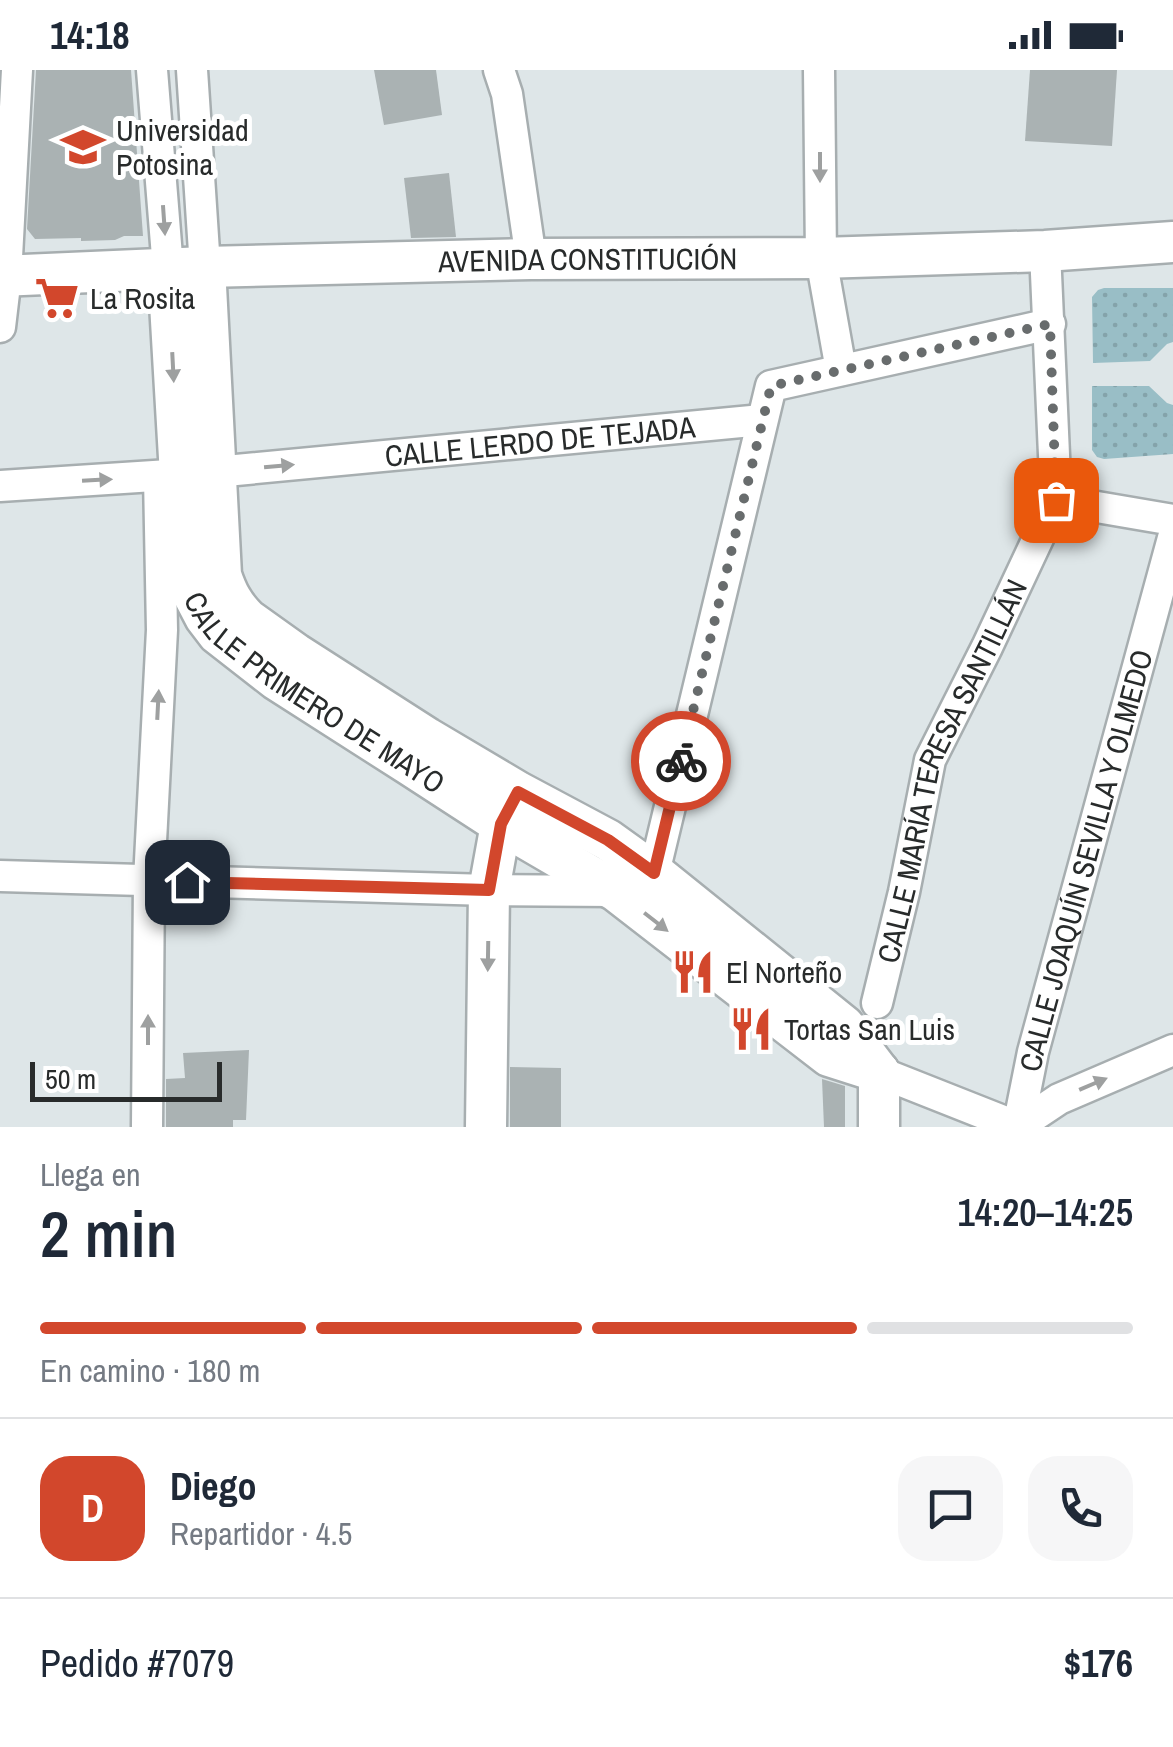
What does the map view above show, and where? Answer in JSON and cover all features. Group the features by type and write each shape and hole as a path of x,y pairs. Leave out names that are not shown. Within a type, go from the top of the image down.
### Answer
{"main road":[{"name":"AVENIDA CONSTITUCIÓN","path":"3,276 531,259 820,258 1044,251 1173,242"},
{"name":"CALLE PRIMERO DE MAYO","path":"186,268 185,474 202,542 189,576 194,596 219,612 232,647 287,667 509,808 829,1056 879,1072"},
{"name":"CALLE PRIMERO DE MAYO","path":"509,808 608,840 844,1026 879,1072"},
{"path":"486,1127 489,890 509,808"},
{"path":"879,1072 879,1127"}],"street":[{"path":"0,328 17,70"},
{"name":"CALLE PRIMERO DE MAYO","path":"152,70 186,268"},
{"name":"CALLE PRIMERO DE MAYO","path":"186,268 192,70"},
{"path":"499,70 508,94 531,259"},
{"path":"819,70 820,258 840,370"},
{"name":"CALLE MARÍA TERESA SANTILLÁN","path":"877,1002 930,760 1056,500 1044,251"},
{"path":"0,876 616,891 654,873 771,386 1050,324"},
{"name":"CALLE LERDO DE TEJADA","path":"0,486 185,474 762,420"},
{"path":"148,1127 150,880 162,630 185,474"},
{"path":"1056,500 1173,520"},
{"name":"CALLE JOAQUÍN SEVILLA Y OLMEDO","path":"1018,1127 1032,1052 1173,538"},
{"path":"162,630 219,612"},
{"path":"1018,1127 1059,1099 1173,1050"},
{"name":"CALLE PRIMERO DE MAYO","path":"879,1072 1018,1127"}],"shaded area":[{"path":"1104,288 1173,288 1173,342 1150,361 1093,363 1092,297"},
{"path":"1092,386 1149,386 1173,405 1173,454 1097,457 1092,450"}],"building":[{"name":"Universidad Potosina","path":"36,70 131,70 143,236 81,241 35,239 27,229"},
{"path":"374,70 436,70 442,115 384,125"},
{"path":"1030,70 1117,70 1112,146 1025,141"},
{"path":"449,173 456,237 411,238 404,178"},
{"path":"249,1050 246,1120 233,1120 233,1127 166,1127 166,1079 185,1078 183,1053"},
{"path":"510,1067 561,1068 561,1127 510,1127"},
{"path":"822,1079 845,1086 845,1127 824,1127"}],"way so far":[{"path":"681,761 771,386 1050,324 1056,500"}],"place":[{"name":"Universidad Potosina","path":"83,147"},
{"name":"La Rosita","path":"57,298"},
{"name":"El Norteño","path":"693,972"},
{"name":"Tortas San Luis","path":"751,1029"}],"route":[{"path":"187,882 489,890 501,824 518,792 608,840 654,873 681,761"}]}
